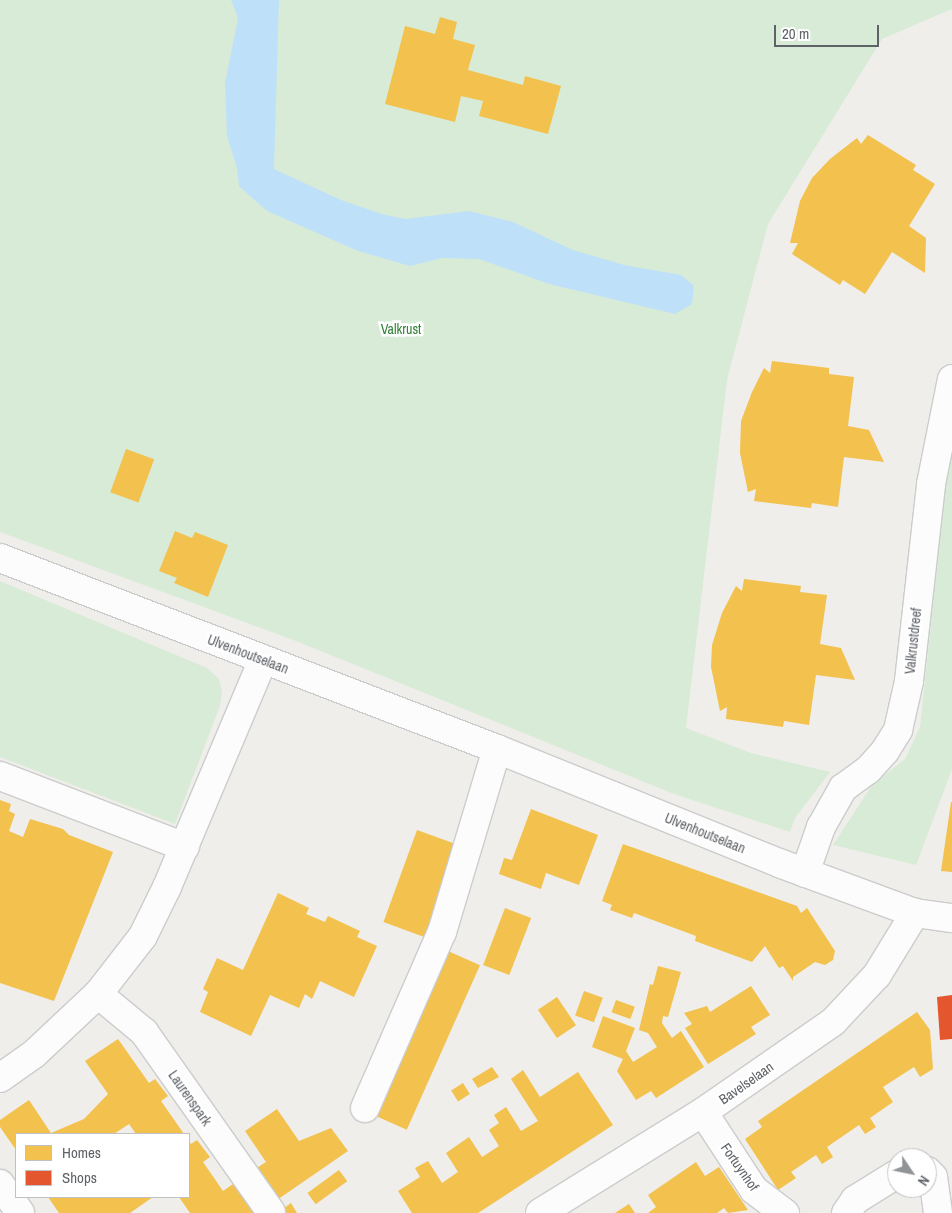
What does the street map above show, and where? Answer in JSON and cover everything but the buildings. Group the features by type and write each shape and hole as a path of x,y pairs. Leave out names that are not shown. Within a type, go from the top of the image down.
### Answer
{"street":[{"name":"Valkrustdreef","path":"805,872 821,827 843,788 868,770 885,751 898,730 909,681 931,484 952,379"},
{"name":"Ulvenhoutselaan","path":"0,558 497,749 805,872 915,913 952,918"},
{"path":"0,1078 34,1054 98,994 143,936 185,847 263,660"},
{"path":"365,1108 442,932 497,749"},
{"path":"0,776 185,847"},
{"name":"Bavelselaan","path":"540,1213 704,1112 833,1022 877,975 915,913"},
{"name":"Laurenspark","path":"98,994 144,1032 271,1212"},
{"name":"Fortuynhof","path":"704,1112 754,1190 785,1213"},
{"path":"846,1213 855,1200 887,1180"},
{"path":"0,1184 20,1213"},
{"path":"936,1198 938,1213"}],"green space":[{"name":"Valkrust","path":"0,0 952,0 952,9 882,39 768,224 727,380 686,728 751,753 830,772 795,818 790,832 674,794 296,641 0,532"},
{"path":"952,426 952,769 916,865 833,845 872,785 905,759 920,727"},
{"path":"0,581 207,668 219,679 222,692 220,706 175,824 0,757"}],"water":[{"path":"231,0 279,0 274,169 341,200 382,214 405,219 469,211 513,222 573,250 624,265 681,275 694,286 692,304 675,314 549,284 479,259 442,258 410,266 358,251 267,211 239,186 237,168 227,136 225,83 238,18"}]}
